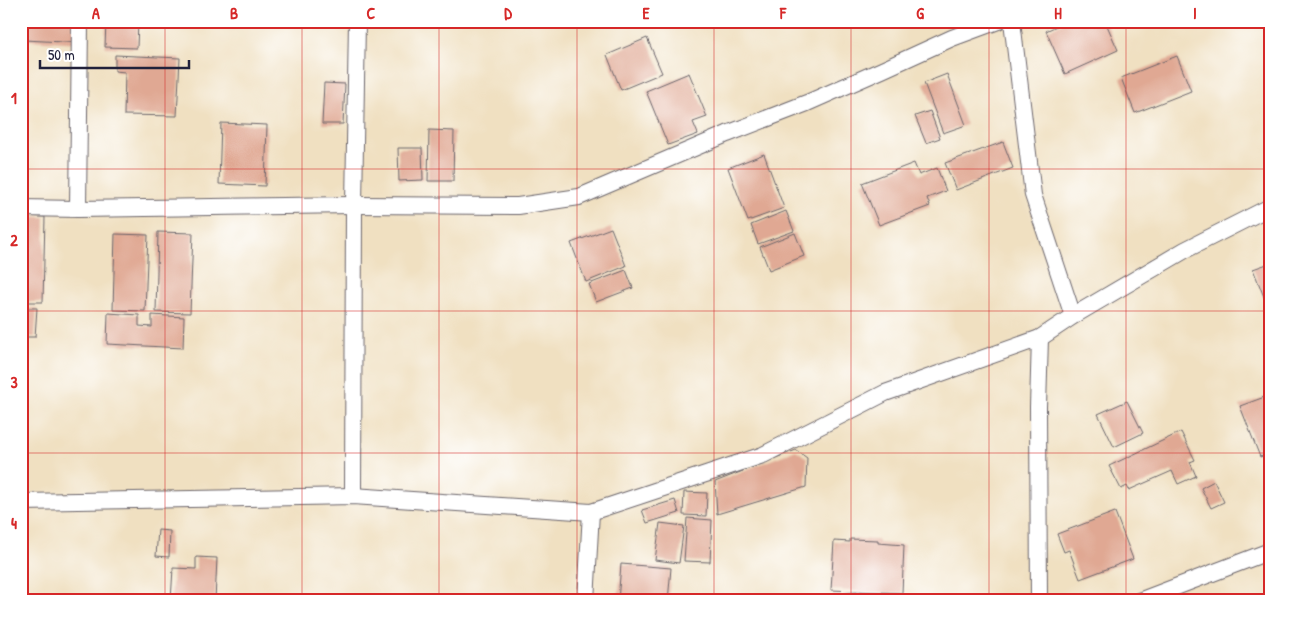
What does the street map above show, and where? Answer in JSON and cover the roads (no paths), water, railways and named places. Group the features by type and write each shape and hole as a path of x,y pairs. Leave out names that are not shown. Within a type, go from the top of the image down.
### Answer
{"street":[{"path":"78,209 80,21"},
{"path":"353,496 357,21"},
{"path":"21,208 78,209 354,205 518,206 579,197 727,134 816,99 952,38 998,21"},
{"path":"1012,21 1033,195 1073,316"},
{"path":"21,502 353,496 591,512 763,455 885,393 1040,338 1073,316 1185,250 1270,207"},
{"path":"1039,601 1038,407 1040,338"},
{"path":"586,601 591,512"},
{"path":"1139,601 1270,550"}]}
